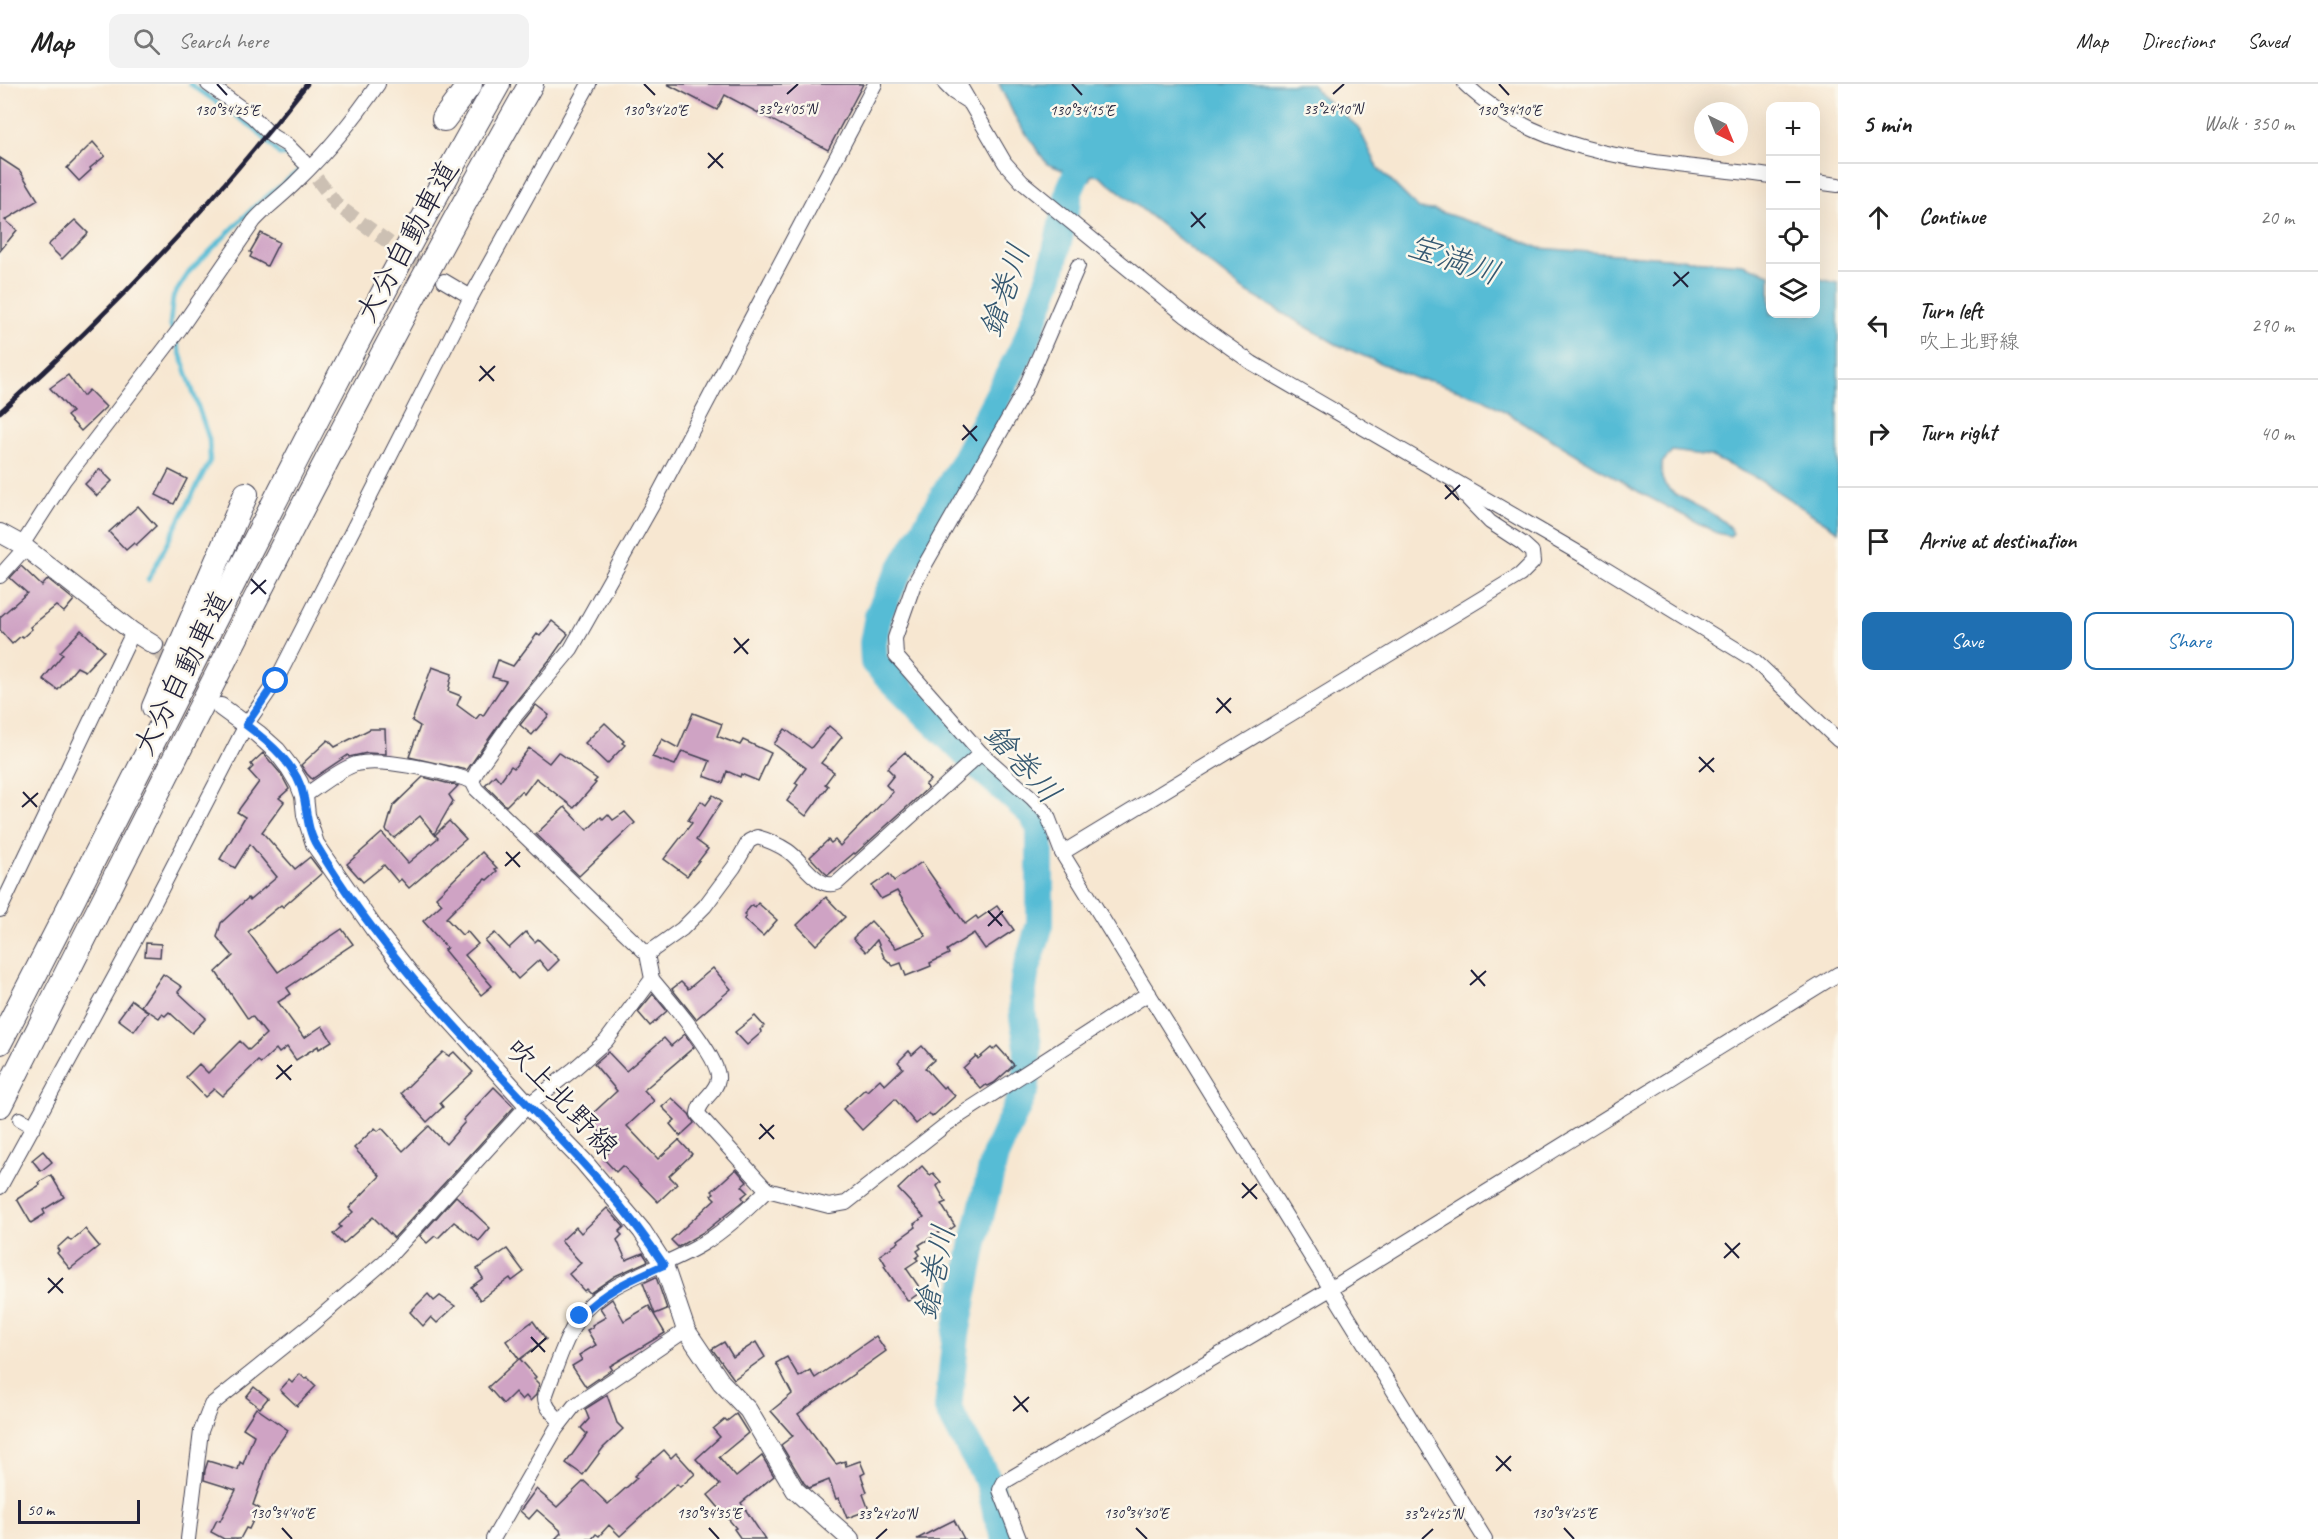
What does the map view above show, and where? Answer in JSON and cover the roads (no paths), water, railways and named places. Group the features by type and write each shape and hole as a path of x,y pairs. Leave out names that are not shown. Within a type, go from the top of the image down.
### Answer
{"highway":[{"path":"444,119 470,84"},
{"name":"大分自動車道","path":"0,1042 321,410 434,197 498,84"},
{"name":"大分自動車道","path":"0,1105 345,423 459,209 531,84"},
{"path":"57,932 246,494"}],"main road":[{"path":"0,533 24,547 133,632 154,645"},
{"name":"吹上北野線","path":"221,707 277,751 299,783 315,844 375,930 412,977 528,1105 583,1161 642,1231 664,1265 686,1330 721,1382 748,1410 795,1490 850,1539"}],"street":[{"path":"208,84 252,116 272,136 291,148 304,162"},
{"path":"0,576 24,547 64,480 179,330 254,221 337,140 378,84"},
{"path":"472,781 516,716 571,649 658,495 875,84"},
{"path":"945,84 971,103"},
{"path":"959,84 1005,163 1022,182 1186,316 1252,363 1459,483 1754,660 1838,740"},
{"path":"1465,84 1503,115 1530,129 1601,153 1766,175"},
{"path":"0,1187 138,934 246,725 276,681 471,297 588,85"},
{"path":"1820,183 1838,185"},
{"path":"1078,266 1024,391 914,584 895,638 896,656 981,753 1047,814 1062,853 1485,1539"},
{"path":"444,281 471,297"},
{"path":"1062,853 1520,575 1533,562 1532,552 1490,522 1466,497 1459,483"},
{"path":"0,910 133,632"},
{"path":"647,954 682,929 705,906 734,867 749,841 758,837 789,851 822,883 831,885 837,883 981,753"},
{"path":"304,796 354,765 369,762 391,763 444,772 472,781 476,789 647,954 652,979 714,1059 719,1076 716,1089 699,1106 698,1114 766,1190 829,1206 846,1203 948,1123 1149,993"},
{"path":"1019,1539 1000,1490 1004,1482 1332,1288 1838,974"},
{"path":"188,1539 201,1431 211,1405 385,1261 528,1105 606,1041 652,979"},
{"path":"20,1119 34,1126"},
{"path":"561,1422 545,1403 545,1397 563,1350 580,1316 594,1300 609,1290 705,1243 746,1210 766,1190"},
{"path":"493,1539 561,1422 574,1406 686,1330"}],"water":[{"name":"宝満川","path":"999,84 1312,84 1319,94 1358,127 1379,169 1419,209 1434,210 1499,231 1539,248 1743,264 1766,273 1766,318 1820,318 1820,279 1838,283 1838,531 1758,479 1710,456 1672,451 1662,463 1662,476 1666,486 1673,493 1717,517 1733,533 1730,536 1717,533 1639,492 1484,399 1432,381 1417,379 1336,344 1243,290 1100,176 1092,175 1090,181 1047,164 1016,119"}],"waterway":[{"path":"148,580 210,461 209,439 170,323 173,297 189,272 255,206 301,169 288,155 280,155 255,129 190,84"},
{"name":"鎗巻川","path":"1006,1539 997,1517 990,1484 948,1409 956,1334 974,1242 995,1156 1026,1087 1028,1045 1022,997 1025,975 1040,924 1040,828 1032,814 973,761 874,662 873,643 878,616 892,585 964,461 1026,342 1051,273 1070,189 1092,139"}],"tunnel":[{"path":"304,162 338,206 433,274"},
{"path":"154,645 216,703"}],"railway":[{"path":"0,412 82,335 161,255 236,171 307,84"}]}
